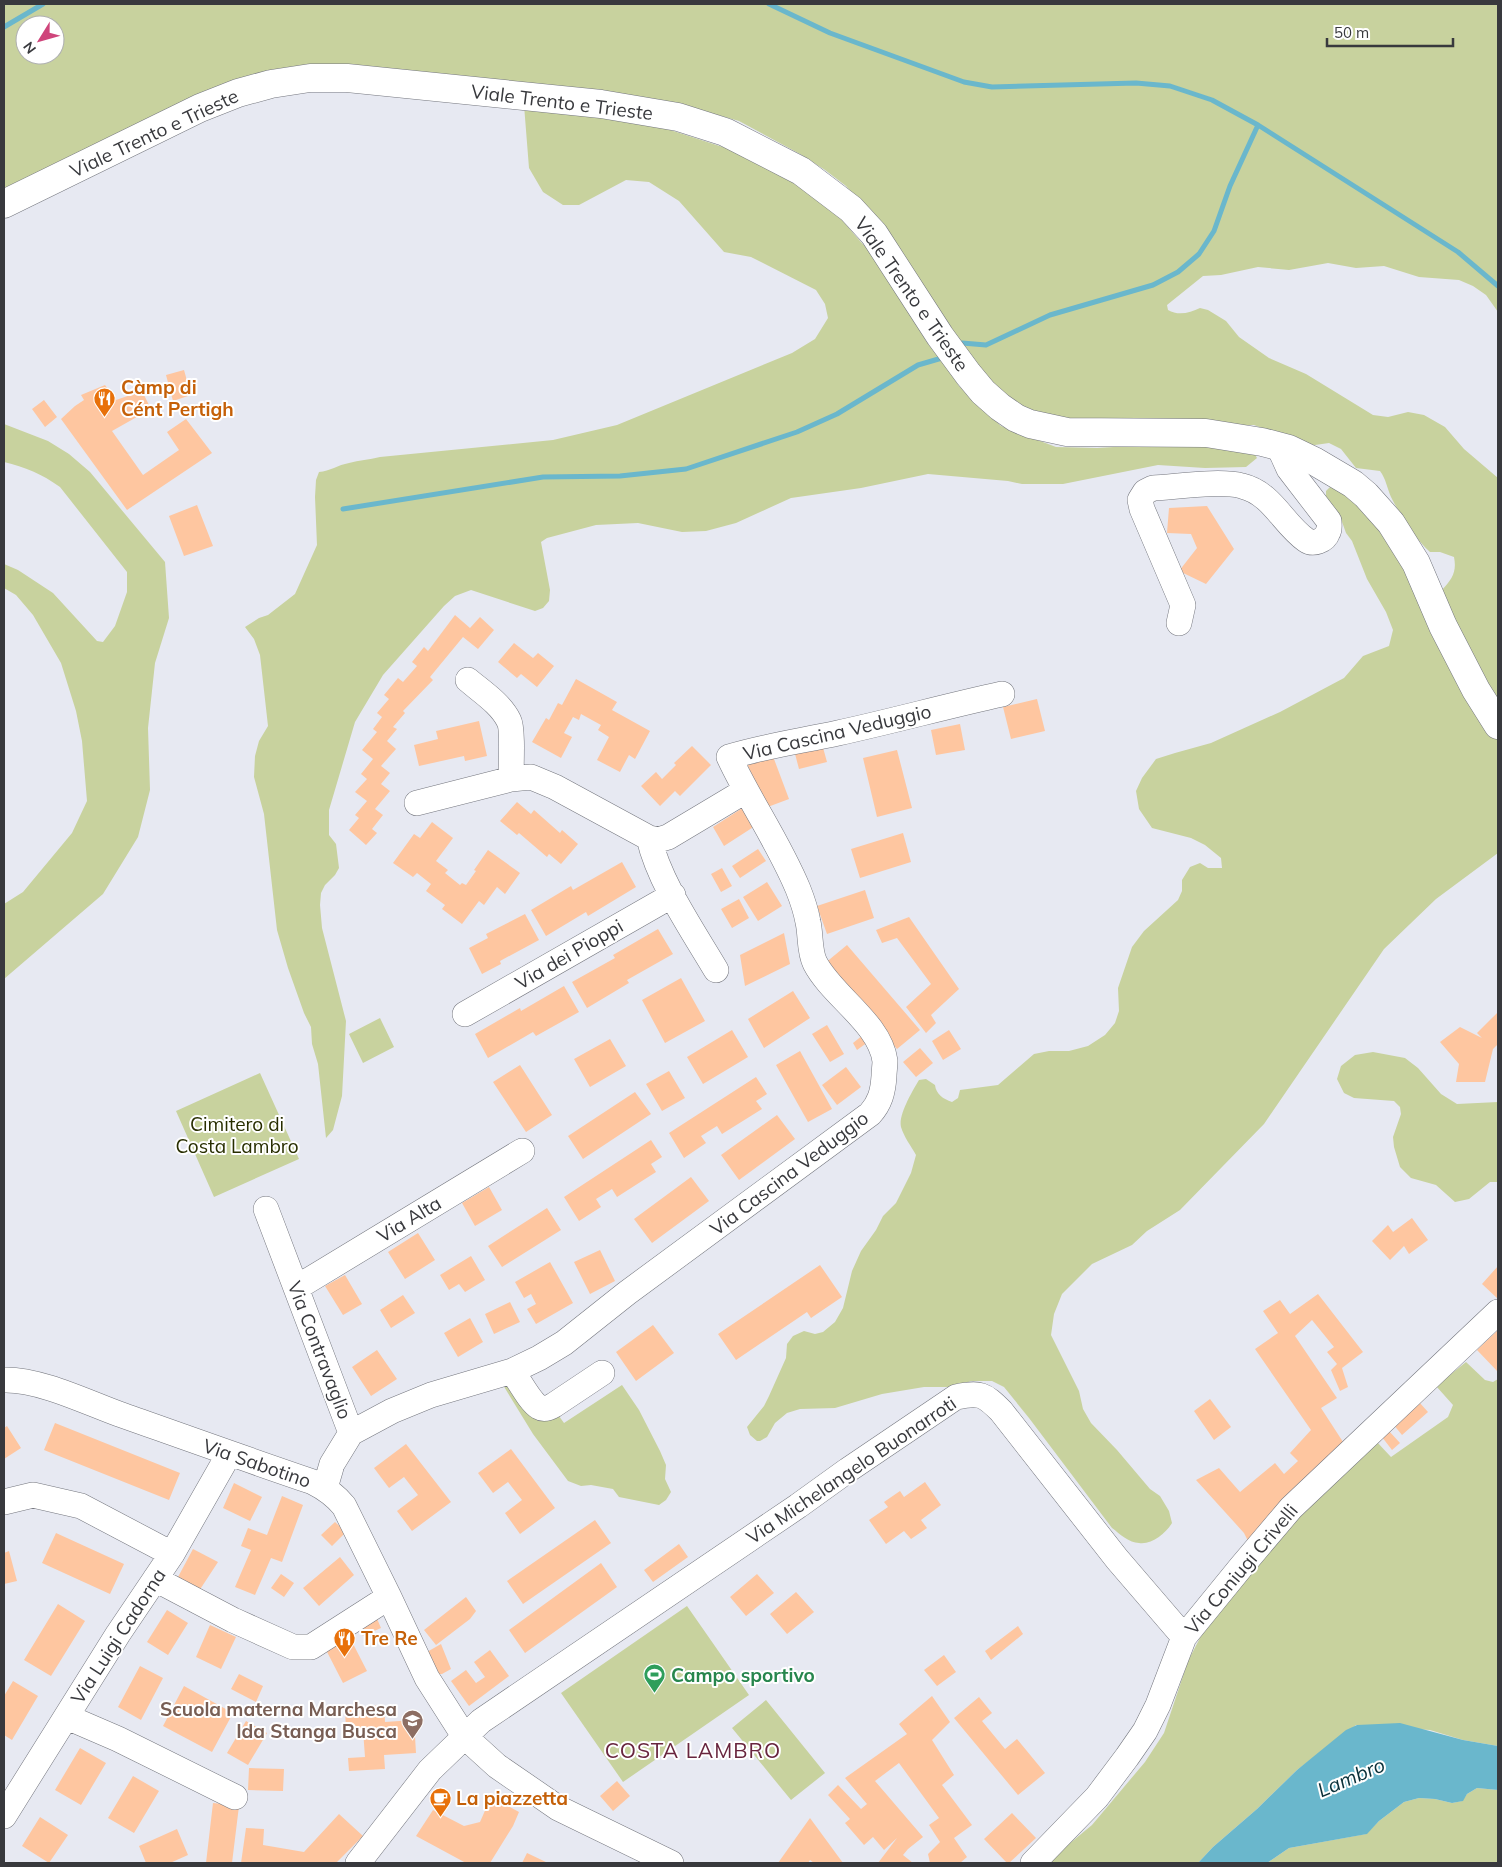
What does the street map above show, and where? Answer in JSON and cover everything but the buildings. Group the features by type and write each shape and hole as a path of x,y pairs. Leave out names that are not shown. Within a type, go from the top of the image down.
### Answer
{"main road":[{"name":"Viale Trento e Trieste","path":"4,204 200,108 238,93 271,84 310,78 347,78 601,104 678,117 725,132 801,171 851,209 874,234 940,336 968,374 983,392 1016,418 1038,426 1067,432 1206,433 1262,442 1289,449 1353,484 1391,522 1416,563 1443,626 1476,690 1498,725"}],"street":[{"path":"1178,623 1183,605 1142,509 1140,500 1145,492 1153,488 1222,484 1241,486 1256,491 1272,504 1307,541 1316,542 1324,538 1329,531 1329,521 1289,469 1279,446"},
{"path":"468,680 497,704 509,721 511,735 511,779"},
{"name":"Via Cascina Veduggio","path":"351,1433 392,1411 431,1395 512,1371 564,1343 627,1293 861,1123 877,1106 882,1096 885,1061 879,1041 859,1015 825,978 814,962 808,923 798,889 729,758 750,751 839,733 935,708 1002,694"},
{"path":"417,803 511,779 531,777 555,787 649,838 658,840 668,837 745,791"},
{"path":"649,838 653,856 716,970"},
{"name":"Via dei Pioppi","path":"465,1014 673,894"},
{"name":"Via Alta","path":"296,1288 522,1151"},
{"name":"Via Contravaglio","path":"266,1209 351,1433 332,1464 325,1488"},
{"name":"Via Coniugi Crivelli","path":"1033,1863 1097,1797 1110,1780 1145,1731 1158,1705 1184,1637 1291,1508 1498,1312"},
{"path":"512,1371 539,1408 546,1409 602,1373"},
{"name":"Via Sabotino","path":"4,1379 18,1380 47,1388 229,1454 313,1482 336,1496 344,1506 427,1678 464,1736 497,1766 558,1808 662,1859"},
{"name":"Via Michelangelo Buonarroti","path":"358,1863 430,1770 481,1721 956,1397 973,1393 988,1398 1001,1411 1117,1559 1184,1637"},
{"name":"Via Luigi Cadorna","path":"6,1806 67,1717 118,1634 172,1554 229,1454"},
{"path":"4,1502 34,1495 81,1506 172,1554"},
{"path":"155,1579 233,1620 292,1647 310,1646 389,1597"},
{"path":"67,1717 118,1739 235,1797"}],"green space":[{"path":"4,4 1498,4 1498,312 1486,295 1473,286 1459,280 1419,277 1384,266 1356,268 1328,263 1289,270 1258,267 1221,275 1203,276 1167,305 1168,310 1176,313 1200,308 1208,310 1226,321 1239,337 1269,358 1306,374 1373,415 1388,417 1408,412 1424,415 1445,427 1464,449 1498,478 1498,703 1468,649 1442,590 1453,575 1455,567 1454,557 1440,552 1430,552 1419,541 1394,503 1380,471 1356,468 1341,449 1329,443 1305,444 1254,425 1070,425 1015,403 974,366 879,224 846,186 800,154 739,121 718,115 315,70 4,195"},
{"path":"524,105 658,126 735,151 799,186 842,220 876,258 908,308 926,341 959,386 1001,426 1056,447 1097,448 1148,445 1251,448 1257,458 1246,467 1205,468 1158,465 1063,484 1022,484 1008,481 928,474 861,488 791,498 736,523 706,531 682,532 638,523 596,525 547,538 541,542 550,590 549,601 543,608 535,611 471,590 455,596 383,675 355,722 329,810 329,835 336,844 339,868 325,885 321,893 320,905 322,928 346,1021 342,1096 333,1130 326,1138 318,1064 312,1044 311,1027 288,968 277,930 264,814 254,777 255,756 259,741 268,726 260,655 254,639 245,627 259,618 268,615 295,594 317,545 315,497 316,480 319,472 353,462 380,457 553,440 617,425 792,353 815,339 828,318 825,304 816,290 751,257 724,252 679,201 649,182 626,180 579,205 563,205 543,192 529,168"},
{"path":"4,424 48,441 69,454 90,472 165,562 169,618 155,663 148,728 150,790 138,837 103,894 4,979 4,904 23,892 72,833 87,801 82,741 76,711 61,663 33,615 16,595 4,588 4,564 18,570 53,593 97,641 103,642 115,626 127,592 127,572 60,487 47,478 4,462"},
{"path":"1330,487 1341,491 1355,502 1383,532 1498,735 1498,853 1436,899 1384,949 1264,1124 1180,1210 1147,1231 1132,1245 1092,1264 1062,1294 1054,1314 1051,1335 1079,1391 1083,1409 1091,1423 1150,1489 1160,1496 1169,1511 1172,1523 1158,1538 1144,1543 1135,1543 1128,1540 1112,1528 1004,1387 992,1381 971,1381 954,1387 924,1387 882,1394 835,1408 800,1409 787,1413 775,1423 767,1437 757,1441 750,1435 747,1427 764,1406 769,1396 786,1358 787,1344 793,1336 804,1331 815,1334 823,1332 835,1322 843,1308 852,1271 861,1251 876,1230 883,1216 896,1203 911,1173 916,1155 904,1134 901,1122 907,1103 919,1080 926,1079 935,1085 940,1096 952,1102 958,1098 960,1090 998,1085 1034,1054 1049,1051 1069,1051 1088,1046 1105,1035 1115,1023 1119,1011 1118,988 1132,947 1144,931 1178,900 1182,891 1182,880 1190,867 1200,863 1208,868 1222,868 1221,858 1205,845 1191,838 1152,828 1139,809 1136,791 1142,778 1156,759 1211,743 1280,712 1344,678 1363,656 1389,646 1393,630 1386,612 1367,579 1341,519 1326,496 1326,491"},
{"path":"380,1018 394,1047 363,1063 349,1034"},
{"path":"1373,1052 1405,1058 1418,1068 1441,1094 1457,1104 1498,1102 1498,1182 1490,1182 1469,1199 1455,1202 1436,1185 1411,1178 1400,1167 1393,1137 1401,1114 1400,1107 1394,1101 1354,1098 1344,1093 1337,1079 1341,1066 1355,1055"},
{"name":"Cimitero di Costa Lambro","path":"260,1073 299,1159 214,1197 176,1111"},
{"path":"1466,1362 1485,1380 1493,1382 1498,1379 1498,1746 1463,1740 1430,1730 1356,1725 1297,1770 1198,1863 1046,1863 1092,1825 1145,1762 1164,1733 1188,1661 1201,1636 1252,1563 1376,1441 1391,1457 1448,1417 1453,1405 1436,1386"},
{"path":"511,1384 556,1412 564,1423 622,1385 639,1410 666,1465 665,1479 671,1492 666,1500 659,1505 619,1497 613,1489 591,1485 581,1486 568,1481 533,1434 503,1385"},
{"name":"Campo sportivo","path":"687,1606 749,1695 623,1782 561,1693"},
{"path":"766,1700 825,1773 791,1800 732,1728"},
{"path":"1477,1788 1498,1790 1498,1863 1267,1863 1289,1848 1366,1834 1379,1821 1404,1802 1419,1798 1452,1803 1462,1801 1467,1794"}],"water":[{"name":"Lambro","path":"1400,1723 1463,1740 1498,1746 1498,1790 1477,1788 1467,1794 1463,1801 1452,1803 1419,1798 1404,1802 1379,1821 1367,1834 1289,1848 1267,1863 1198,1863 1297,1770 1346,1730 1357,1725"}],"waterway":[{"path":"4,27 43,4"},
{"path":"769,4 830,33 964,82 992,87 1136,83 1170,86 1212,100 1258,125 1458,252 1498,286"},
{"path":"962,343 986,345 1050,315 1153,285 1178,272 1199,254 1214,231 1230,186 1258,125"},
{"path":"343,509 543,477 620,476 686,469 797,432 837,414 918,365 942,358"}],"place":[{"name":"Càmp di Cént Pertigh","path":"105,417"},
{"name":"Tre Re","path":"345,1657"},
{"name":"Campo sportivo","path":"655,1694"},
{"name":"Scuola materna Marchesa Ida Stanga Busca","path":"413,1739"},
{"name":"La piazzetta","path":"440,1817"}],"district":[{"name":"COSTA LAMBRO","path":"693,1750"}]}
